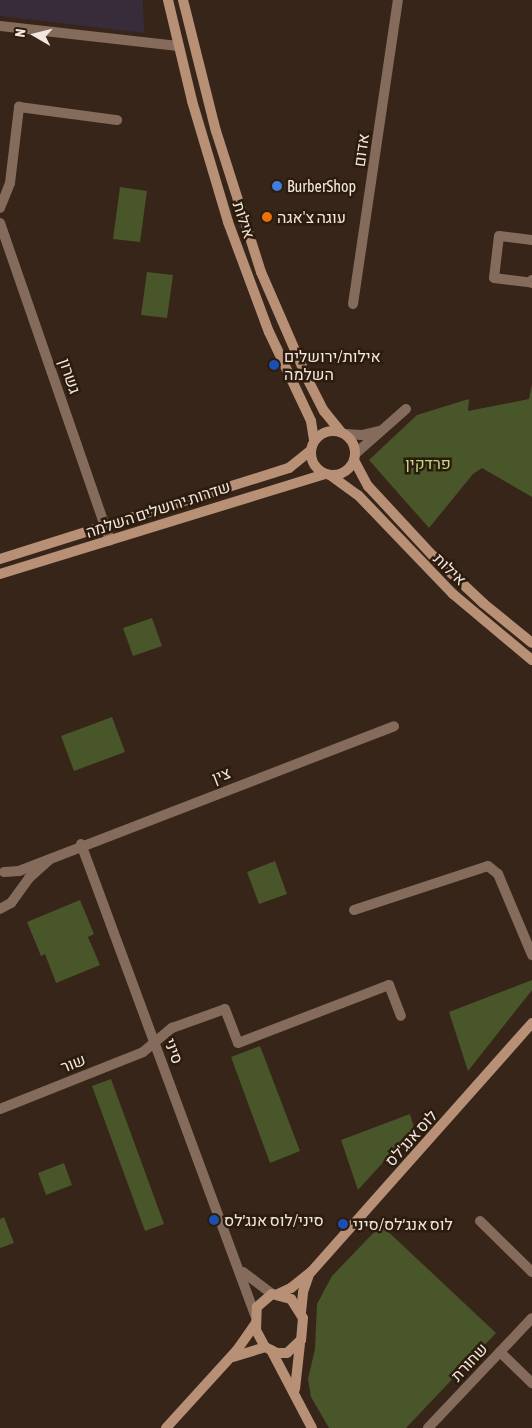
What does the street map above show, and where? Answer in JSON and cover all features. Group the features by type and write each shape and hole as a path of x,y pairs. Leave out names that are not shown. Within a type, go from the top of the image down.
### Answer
{"street":[{"name":"אילות","path":"168,0 178,46 202,135 238,250 269,332 312,421 313,446"},
{"name":"אילות","path":"183,0 216,131 261,272 308,380 324,411 343,433"},
{"name":"אדום","path":"353,304 398,0"},
{"path":"0,26 178,46"},
{"path":"0,208 10,184 18,107 117,120"},
{"name":"גשרון","path":"0,223 110,540"},
{"path":"532,240 499,236 494,278 532,283 532,280"},
{"path":"383,430 362,435 328,431 313,446 313,463 328,474 343,473 355,457 406,409"},
{"path":"343,433 353,443 355,457"},
{"name":"שדרות ירושלים השלמה","path":"0,559 289,468 313,446"},
{"name":"אילות","path":"355,457 368,486 438,560 532,643"},
{"name":"אילות","path":"328,474 358,495 453,594 532,660"},
{"name":"שדרות ירושלים השלמה","path":"0,574 328,474"},
{"name":"צין","path":"2,872 19,871 60,852 394,726"},
{"name":"סיני","path":"81,844 240,1268 255,1319"},
{"name":"צין","path":"1,909 14,898 29,878 60,852"},
{"path":"354,910 488,866 498,874 532,955"},
{"path":"2,872 14,882 14,898"},
{"name":"שור","path":"0,1109 143,1052 172,1028 225,1008 238,1043 389,985 401,1016"},
{"name":"לוס אנג'לס","path":"275,1294 291,1288 311,1272 532,1023"},
{"path":"480,1221 532,1272"},
{"name":"סיני","path":"240,1268 255,1285 275,1294"},
{"name":"לוס אנג'לס","path":"301,1312 303,1292 311,1272"},
{"path":"166,1428 230,1358 255,1319 260,1302 275,1294 291,1298 301,1312 304,1324 295,1375 295,1395"},
{"name":"שחורת","path":"428,1428 532,1318"},
{"path":"255,1319 268,1348 312,1428"},
{"path":"230,1358 268,1348 287,1354 301,1340"},
{"path":"500,1352 532,1383"}],"shaded area":[{"path":"0,0 143,0 144,33 0,16"}],"green space":[{"path":"120,187 147,191 140,242 113,239"},
{"path":"147,272 173,275 167,318 141,315"},
{"name":"פרדקין","path":"532,384 532,497 482,468 473,474 429,528 369,460 417,415 469,399 468,411 529,399"},
{"path":"152,618 162,646 133,656 123,628"},
{"path":"112,717 125,752 74,771 61,736"},
{"path":"275,861 287,894 259,904 247,872"},
{"path":"80,900 94,934 88,937 100,965 56,983 45,954 41,956 27,922"},
{"path":"532,980 532,990 468,1071 449,1012"},
{"path":"260,1046 300,1151 270,1163 231,1057"},
{"path":"111,1079 164,1224 145,1231 92,1086"},
{"path":"410,1114 414,1128 358,1190 341,1140"},
{"path":"64,1163 72,1185 46,1195 38,1173"},
{"path":"4,1217 14,1243 0,1248 0,1219"},
{"path":"381,1225 496,1333 406,1428 329,1428 311,1397 308,1379 315,1349 317,1304 332,1276"}],"place":[{"name":"BurberShop","path":"277,186"},
{"name":"עוגה צ'אגה","path":"267,217"},
{"name":"אילות/ירושלים השלמה","path":"274,365"},
{"name":"סיני/לוס אנג׳לס","path":"214,1220"},
{"name":"לוס אנג׳לס/סיני","path":"343,1224"}]}
